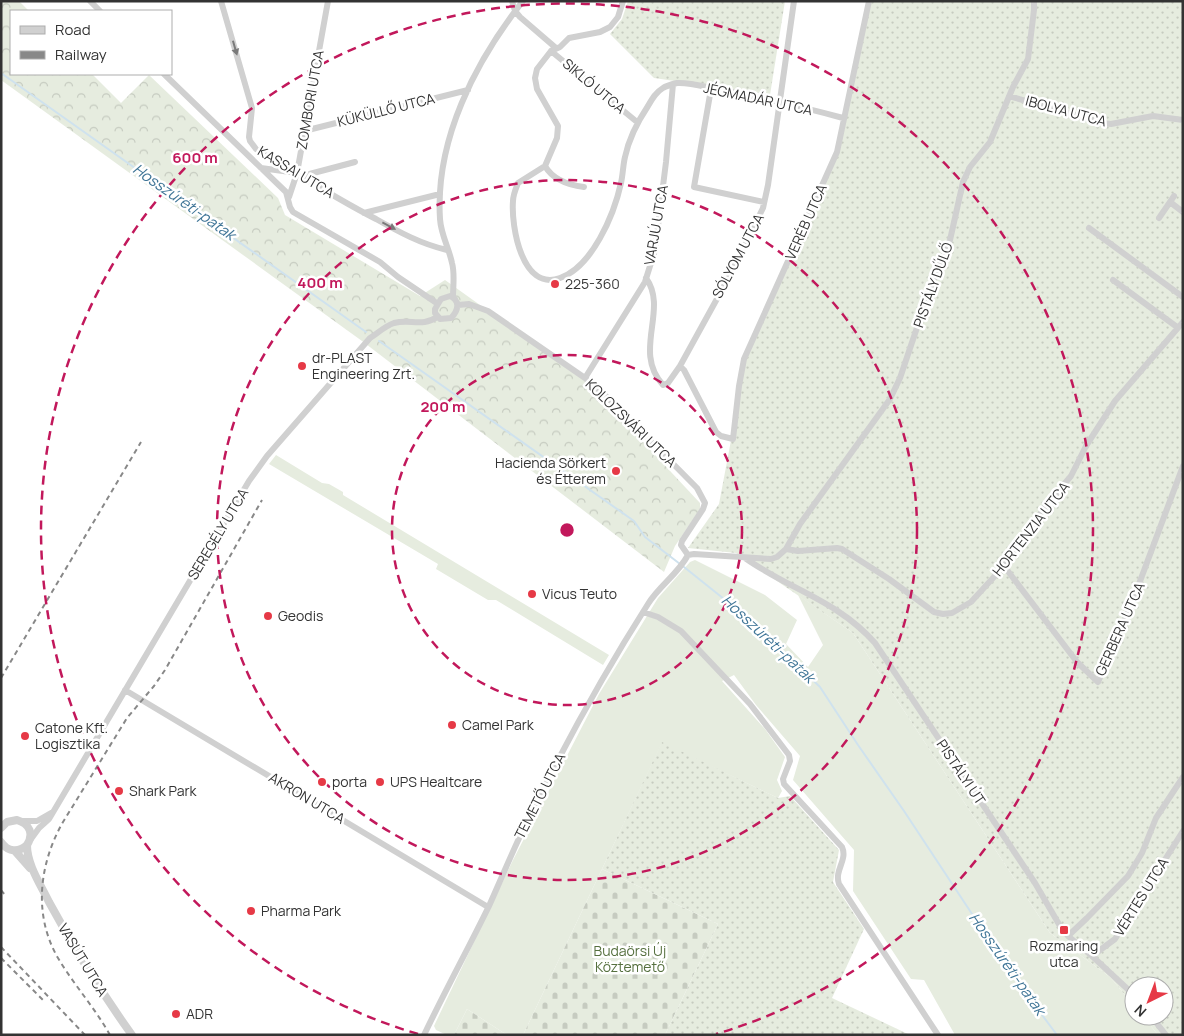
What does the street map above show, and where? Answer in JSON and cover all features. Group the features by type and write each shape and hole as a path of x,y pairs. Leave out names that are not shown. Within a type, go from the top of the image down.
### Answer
{"street":[{"path":"90,1 99,10"},
{"name":"KASSAI UTCA","path":"221,1 252,108 249,137 256,149 364,213 412,238 447,250"},
{"name":"ZOMBORI UTCA","path":"289,197 299,174 304,131 328,1"},
{"path":"512,1 515,11"},
{"path":"453,298 452,264 440,220 440,194 446,152 459,112 484,56 523,1"},
{"path":"623,1 618,18 610,27 600,32 569,38 560,47 554,49 537,69 535,78 537,89 558,126 557,138 544,166 518,183 513,199 514,229 524,258 534,276 548,280 559,279 571,273 582,264 604,230 618,196 625,157 637,122 656,94 663,88 673,84"},
{"name":"SÓLYOM UTCA","path":"646,278 652,285 655,302 649,341 651,362 656,377 663,385 668,383 680,366 729,277 763,208 768,185 794,1"},
{"name":"VERÉB UTCA","path":"680,366 684,370 716,432 721,436 733,439 744,359 838,152 868,1"},
{"name":"PISTÁLY DŰLŐ","path":"786,549 800,524 890,399 900,378 928,292 950,240 963,182 970,167 990,142 1009,96 1028,59 1034,1"},
{"name":"SIKLÓ UTCA","path":"515,11 554,49 637,122"},
{"path":"165,75 286,192 289,197 290,208 293,212 380,262 398,278 438,304"},
{"name":"JÉGMADÁR UTCA","path":"673,84 678,83 711,88 774,100 779,103 844,118"},
{"name":"VARJÚ UTCA","path":"585,378 646,278 655,250 673,84"},
{"path":"711,88 694,187 764,202"},
{"name":"KÜKÜLLŐ UTCA","path":"304,131 468,90"},
{"name":"IBOLYA UTCA","path":"1009,96 1102,124 1153,116 1183,120"},
{"path":"261,168 299,174 355,162"},
{"path":"544,166 565,184 584,188"},
{"path":"364,213 440,194"},
{"path":"1159,218 1174,196"},
{"path":"1170,202 1183,212"},
{"path":"1089,228 1183,297"},
{"path":"444,297 453,298 458,305 452,318 443,320 437,317 436,309 444,297 453,274"},
{"path":"1113,280 1177,327"},
{"name":"KOLOZSVÁRI UTCA","path":"458,305 469,304 488,311 585,378 606,395 700,493 705,503 683,538 681,545 688,555"},
{"name":"SEREGÉLY UTCA","path":"28,843 33,834 50,819 249,481 267,456 370,338 394,323 423,323 437,317"},
{"name":"HORTENZIA UTCA","path":"786,549 798,551 842,549 889,579 934,612 952,612 971,602 1017,550 1044,508 1071,476 1086,446 1115,401 1183,322"},
{"name":"GERBERA UTCA","path":"1004,566 1072,656 1098,682 1133,600 1183,466"},
{"path":"688,555 771,558 777,557 786,549"},
{"name":"TEMETŐ UTCA","path":"424,1035 501,880 528,818 584,711 642,612 658,589 677,570 688,555"},
{"name":"PISTÁLYI ÚT","path":"744,558 831,605 856,624 875,643 1024,866 1060,926 1068,936 1124,986"},
{"path":"767,572 771,558"},
{"path":"642,612 669,623 692,640 750,704 787,750 790,761 783,778 784,784 842,847 844,854 837,874 838,884 938,1035"},
{"name":"AKRON UTCA","path":"125,690 488,907"},
{"path":"1068,936 1115,890 1136,864 1156,818 1183,777"},
{"path":"2,825 10,820 37,821 53,811"},
{"name":"VASÚT UTCA","path":"21,821 29,828 28,857 39,882 76,951 132,1035"},
{"name":"VÉRTES UTCA","path":"1092,956 1115,939 1183,831"},
{"name":"VASÚT UTCA","path":"1,842 8,849 15,851 27,864 39,882"},
{"path":"15,851 22,849 28,843"}],"green space":[{"path":"1,1 19,1 28,10 10,10 10,75 93,75 121,103 149,75 278,198 285,215 420,296 445,280 586,381 700,503 700,509 675,546 664,572 362,341 1,80"},
{"path":"628,1 785,1 770,95 654,78 610,34 622,19"},
{"path":"870,1 1183,1 1183,1035 1158,1035 1151,1026 1174,1026 1174,976 1124,976 1124,994 1110,977 1050,933 853,633 736,553 688,548 719,504 732,435 743,358 831,170"},
{"path":"276,455 322,483 329,484 343,492 343,495 609,655 603,665 496,600 488,600 436,569 438,564 269,464"},
{"path":"695,560 765,595 797,620 786,644 808,667 823,645 798,595 853,633 1050,933 1110,977 1124,994 1124,1026 1151,1026 1158,1035 955,1035 924,980 911,979 853,891 854,850 793,780 800,756 756,705 734,675 722,681 765,729 785,757 777,780 782,791 778,798 662,743 523,1035 507,1035 467,1009 454,1035 447,1035 436,1030 434,1026 513,860 599,694 658,598 690,562"},
{"path":"662,742 778,798 790,796 839,850 833,882 864,929 832,998 910,1035 665,1035 718,924 602,869"},
{"name":"Budaörsi Új Köztemető","path":"602,869 718,924 665,1035 523,1035"},
{"path":"467,1009 507,1035 454,1035"}],"waterway":[{"name":"Hosszúréti-patak","path":"1,73 366,332"},
{"name":"Hosszúréti-patak","path":"379,341 634,521 645,537 680,564"},
{"name":"Hosszúréti-patak","path":"684,567 775,643 820,687 1013,976 1057,1035"}],"railway":[{"path":"1,678 141,442"},
{"path":"110,1035 64,968 50,942 42,907 44,872 55,838 63,822 127,718 165,670 262,500"},
{"path":"1,890 5,895"},
{"path":"1,947 85,1035"},
{"path":"1,958 44,1001"}],"place":[{"name":"225-360","path":"555,284"},
{"name":"dr-PLAST Engineering Zrt.","path":"302,366"},
{"name":"Hacienda Sörkert és Étterem","path":"616,471"},
{"name":"Vicus Teuto","path":"532,594"},
{"name":"Geodis","path":"268,616"},
{"name":"Camel Park","path":"452,725"},
{"name":"Catone Kft. Logisztika","path":"25,736"},
{"name":"porta","path":"322,782"},
{"name":"UPS Healtcare","path":"380,782"},
{"name":"Shark Park","path":"119,791"},
{"name":"Pharma Park","path":"251,911"},
{"name":"Rozmaring utca","path":"1064,930"},
{"name":"ADR","path":"176,1014"}]}
